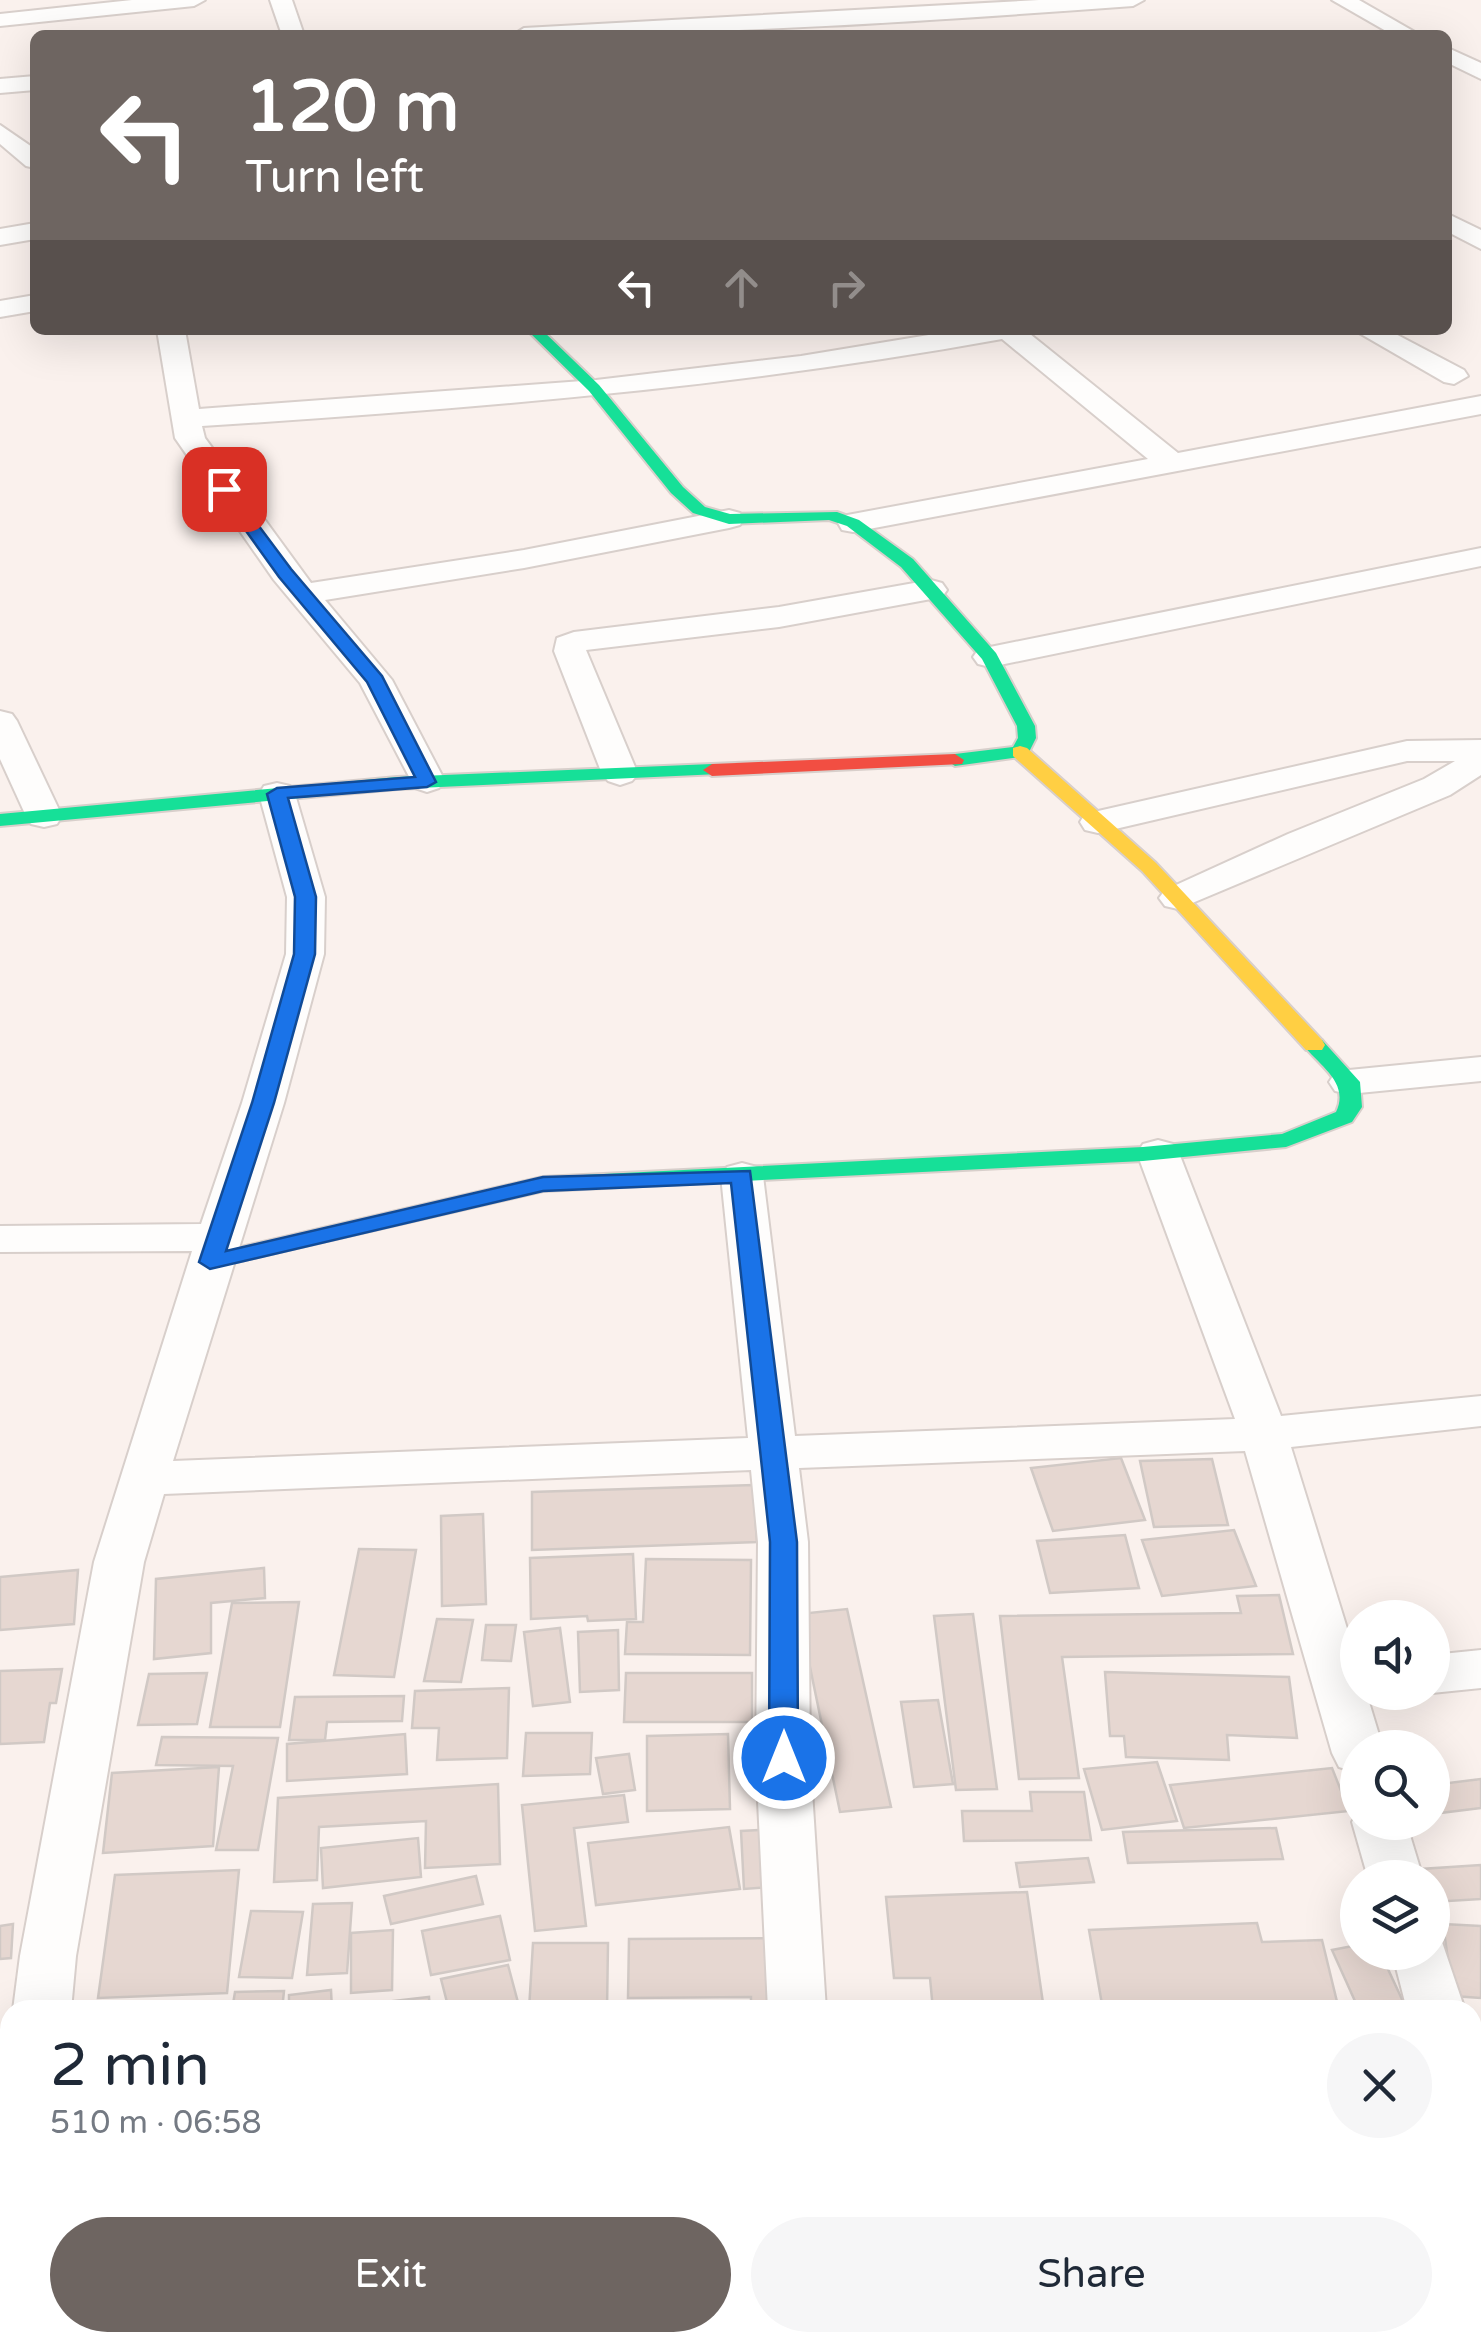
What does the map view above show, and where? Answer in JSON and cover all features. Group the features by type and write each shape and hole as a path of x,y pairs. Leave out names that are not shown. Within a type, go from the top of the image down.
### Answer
{"street":[{"path":"0,20 194,0"},
{"path":"281,0 291,30"},
{"path":"627,0 646,30 1132,0"},
{"path":"880,0 917,30"},
{"path":"1343,0 1399,30"},
{"path":"1098,1 1128,24"},
{"path":"1452,46 1481,41"},
{"path":"1452,58 1481,72"},
{"path":"0,86 30,83"},
{"path":"0,132 30,157"},
{"path":"0,157 30,159"},
{"path":"1452,227 1481,241"},
{"path":"0,237 30,232"},
{"path":"0,309 30,304"},
{"path":"172,335 190,438 304,594 375,680 427,782"},
{"path":"539,335 594,388 678,490 700,510 729,519"},
{"path":"185,419 594,388 784,368 977,335"},
{"path":"1012,335 1172,464"},
{"path":"1377,335 1454,376 1481,402"},
{"path":"1454,376 1481,366"},
{"path":"853,523 1481,402"},
{"path":"304,594 524,559 729,519 831,515 853,523 907,563 990,658 1026,726 1027,738 1020,752"},
{"path":"990,658 1481,557"},
{"path":"620,774 570,651 574,642 762,620 931,590"},
{"path":"0,722 44,816"},
{"path":"1098,822 1407,752 1481,750"},
{"path":"0,820 427,782 994,758 1020,752"},
{"path":"0,1238 215,1249 543,1184 1158,1152 1286,1140 1332,1125 1344,1117 1350,1107 1350,1082 1178,898 1020,752"},
{"path":"1178,898 1301,842 1437,787 1481,760"},
{"path":"43,2000 119,1562 263,1103 304,954 306,897 277,794"},
{"path":"1350,1082 1481,1069"},
{"path":"1158,1152 1264,1434 1340,1663"},
{"path":"742,1176 784,1542 784,1758 796,2000"},
{"path":"144,1478 1264,1434 1481,1411"},
{"path":"1450,1672 1481,1669"},
{"path":"1425,1970 1433,2000"}],"building":[{"path":"1121,1458 1145,1520 1053,1531 1031,1468"},
{"path":"1212,1459 1228,1525 1154,1527 1140,1461"},
{"path":"753,1485 757,1542 532,1550 532,1492"},
{"path":"483,1514 486,1604 442,1606 441,1516"},
{"path":"1234,1530 1256,1586 1162,1596 1142,1540"},
{"path":"1125,1535 1139,1588 1050,1593 1037,1541"},
{"path":"359,1549 416,1550 394,1677 334,1675"},
{"path":"633,1554 636,1619 531,1619 530,1558"},
{"path":"646,1559 751,1560 750,1655 625,1654 627,1622 643,1622"},
{"path":"264,1568 265,1598 211,1603 211,1653 154,1659 156,1579"},
{"path":"78,1570 74,1624 0,1630 0,1577"},
{"path":"1279,1595 1293,1654 1062,1657 1079,1778 1019,1779 1000,1616 1241,1613 1237,1596"},
{"path":"299,1602 280,1727 210,1727 232,1603"},
{"path":"847,1609 891,1807 840,1812 799,1614"},
{"path":"973,1614 997,1789 956,1790 934,1616"},
{"path":"437,1619 473,1620 461,1682 424,1681"},
{"path":"486,1625 516,1625 511,1661 482,1660"},
{"path":"560,1628 570,1702 533,1706 524,1632"},
{"path":"618,1630 619,1690 580,1692 578,1632"},
{"path":"62,1669 56,1703 50,1703 44,1742 0,1744 0,1671"},
{"path":"1105,1672 1289,1677 1297,1738 1227,1735 1229,1760 1126,1757 1124,1736 1110,1736"},
{"path":"207,1673 197,1724 138,1725 149,1674"},
{"path":"626,1673 752,1673 752,1722 624,1722"},
{"path":"509,1688 507,1758 437,1760 439,1728 412,1728 415,1691"},
{"path":"404,1696 402,1721 327,1722 325,1740 289,1740 295,1697"},
{"path":"938,1700 953,1784 914,1787 901,1702"},
{"path":"526,1733 592,1733 590,1774 523,1776"},
{"path":"405,1734 407,1774 287,1781 287,1744"},
{"path":"728,1734 730,1809 647,1811 647,1736"},
{"path":"162,1737 278,1738 258,1850 216,1850 233,1766 156,1765"},
{"path":"629,1754 635,1790 603,1794 596,1758"},
{"path":"1157,1762 1177,1821 1102,1830 1084,1769"},
{"path":"219,1767 213,1846 103,1853 112,1773"},
{"path":"1332,1768 1340,1788 1340,1812 1184,1828 1170,1785"},
{"path":"1481,1779 1481,1808 1450,1812 1450,1783"},
{"path":"498,1784 500,1864 425,1868 426,1821 319,1827 317,1880 274,1882 278,1798"},
{"path":"1030,1792 1084,1792 1091,1840 964,1841 962,1811 1032,1811"},
{"path":"624,1795 628,1822 574,1828 586,1926 535,1931 522,1805"},
{"path":"729,1827 740,1889 596,1905 588,1843"},
{"path":"1276,1828 1283,1859 1128,1863 1123,1832"},
{"path":"778,1829 782,1886 744,1889 741,1831"},
{"path":"418,1838 421,1877 323,1888 321,1848"},
{"path":"1088,1858 1094,1882 1020,1887 1016,1863"},
{"path":"1481,1865 1481,1899 1450,1901 1450,1867"},
{"path":"239,1870 227,1993 98,1998 115,1875"},
{"path":"476,1876 483,1904 391,1924 384,1896"},
{"path":"1027,1892 1043,2000 932,2000 930,1978 894,1978 886,1897"},
{"path":"352,1903 347,1973 307,1975 313,1904"},
{"path":"251,1911 303,1912 292,1978 239,1977"},
{"path":"500,1916 510,1960 431,1975 422,1931"},
{"path":"1257,1923 1262,1942 1322,1940 1337,2000 1101,2000 1089,1930"},
{"path":"13,1924 11,1958 0,1959 0,1926"},
{"path":"1450,1924 1481,1926 1481,1998 1453,1996"},
{"path":"393,1930 392,1990 351,1993 351,1933"},
{"path":"787,1938 789,2000 628,1998 629,1939"},
{"path":"533,1943 608,1943 607,2000 530,2000"},
{"path":"1340,1948 1340,1968 1332,1950"},
{"path":"508,1965 517,2000 446,2000 441,1979"},
{"path":"1341,1970 1388,1970 1402,2000 1354,2000"},
{"path":"331,1990 332,2000 289,2000 289,1995"},
{"path":"284,1991 283,2000 234,2000 235,1992"}],"traffic: fast":[{"path":"539,335 594,388 677,490 699,510 729,519 831,515 853,523 907,563 990,657 1026,726 1027,738 1020,752 955,760"},
{"path":"0,820 397,783 712,770"},
{"path":"211,1261 543,1184 1143,1154 1286,1140 1344,1117 1351,1107 1349,1082 1314,1045"}],"traffic: slow":[{"path":"1020,752 1149,867 1314,1045"}],"traffic: jam":[{"path":"712,770 955,760"}],"route":[{"path":"224,489 285,573 332,624 375,680 427,782 277,794 306,897 304,954 263,1103 210,1262 543,1184 742,1176 784,1542 784,1758"}]}
